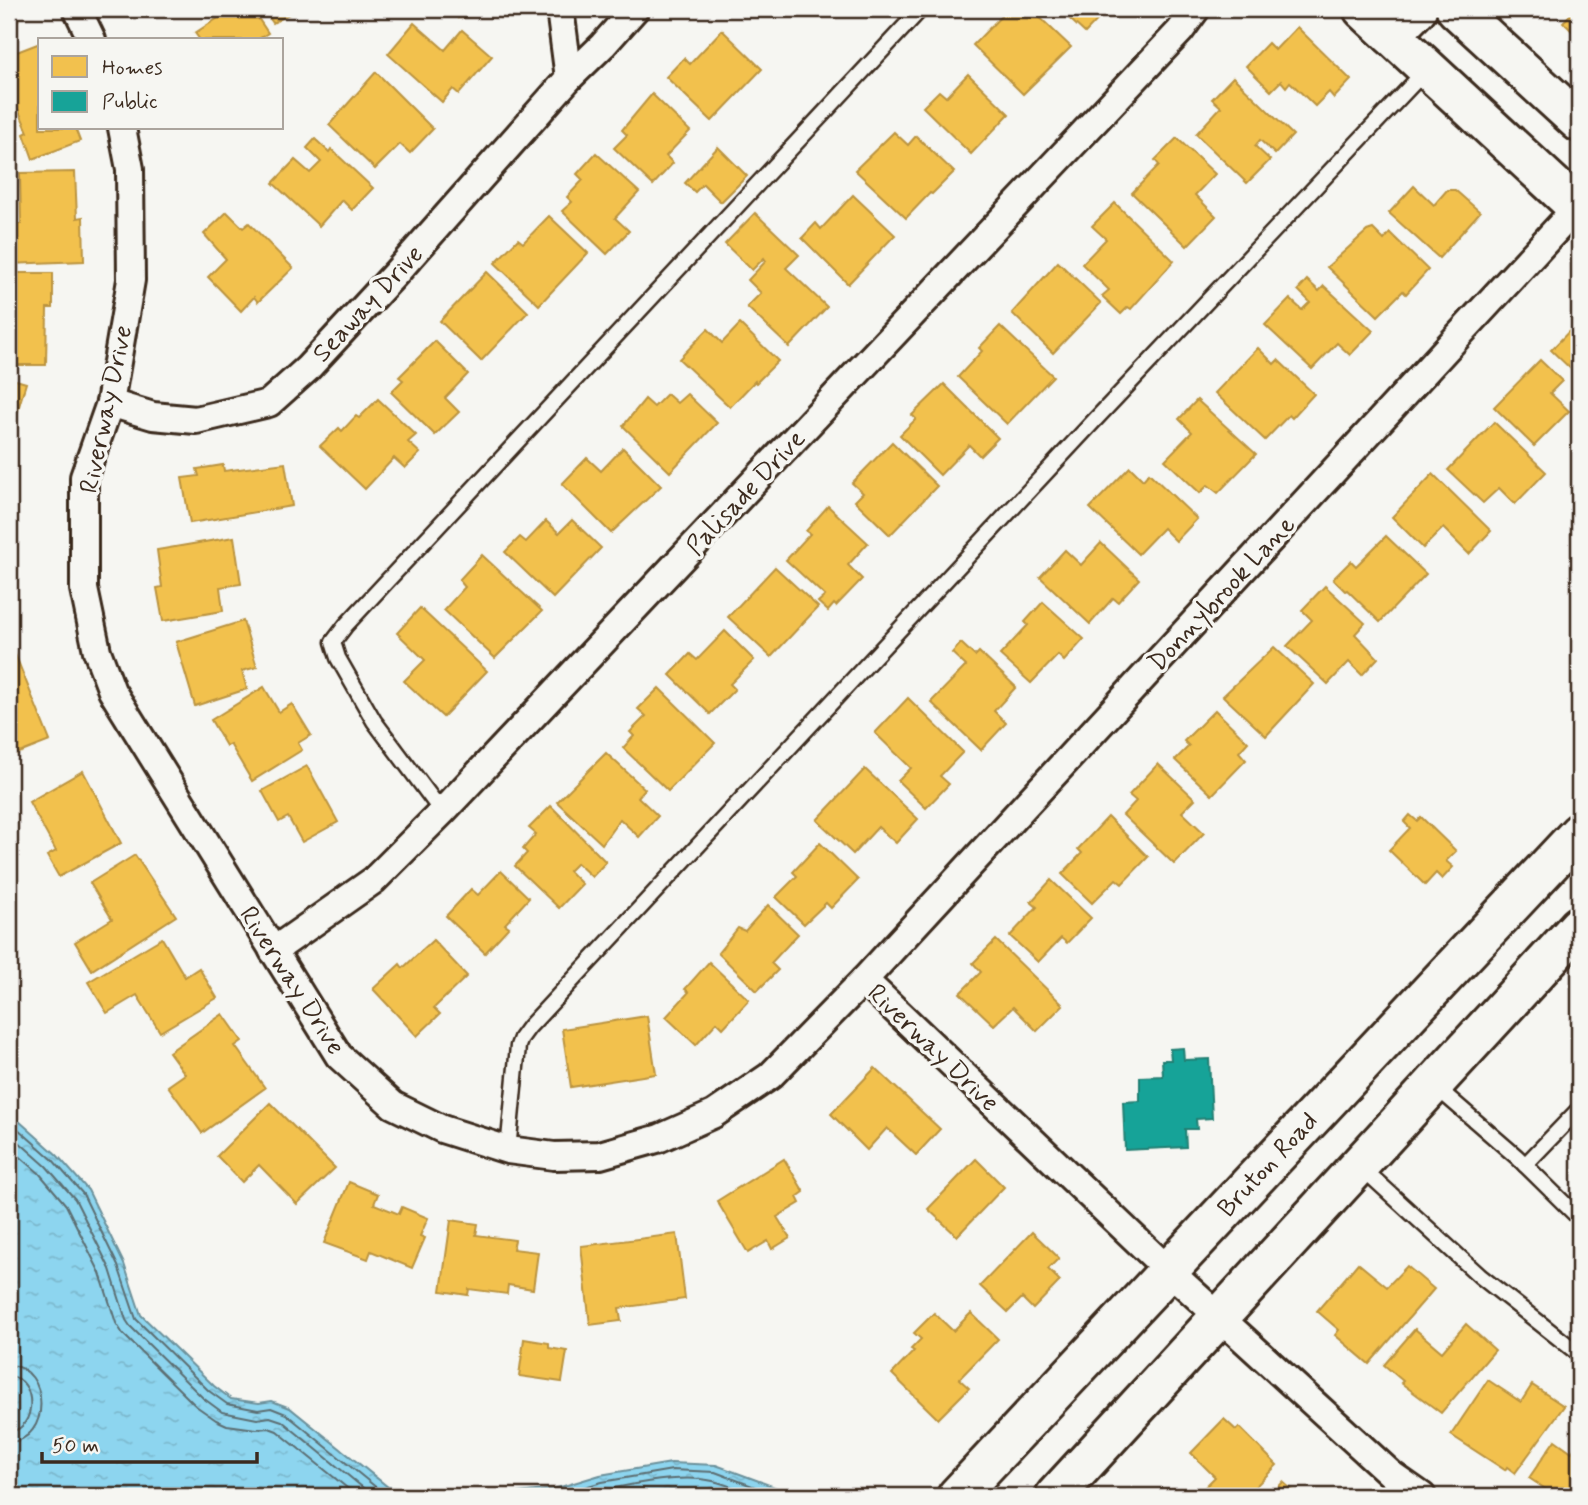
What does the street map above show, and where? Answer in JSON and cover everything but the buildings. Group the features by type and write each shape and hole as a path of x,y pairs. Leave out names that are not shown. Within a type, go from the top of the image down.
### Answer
{"main road":[{"path":"1363,9 1404,22 1427,68 1579,207"},
{"path":"1456,9 1579,122"},
{"name":"Bruton Road","path":"963,1490 1579,833"},
{"path":"1055,1496 1579,926"}],"street":[{"path":"77,9 91,38"},
{"path":"560,9 569,78"},
{"name":"Seaway Drive","path":"110,403 153,415 196,420 269,403 307,369 569,78 635,9"},
{"name":"Palisade Drive","path":"273,951 374,880 442,813 1170,41 1196,9"},
{"name":"Riverway Drive","path":"122,130 130,169 131,280 110,403 85,477 83,589 97,651 112,691 339,1056 393,1105 442,1129 508,1150 554,1156 600,1155 660,1138 714,1114 770,1076 863,980 1168,1270 1392,1475 1422,1496"},
{"name":"Donnybrook Lane","path":"863,980 1579,207"}],"lane":[{"path":"442,813 374,721 338,657 333,642 921,9"},
{"path":"508,1150 517,1046 529,1027 1427,68"},
{"path":"1434,1085 1579,1218"},
{"path":"1525,1166 1579,1109"},
{"path":"1360,1166 1480,1276 1579,1354"}],"water":[{"path":"9,1112 57,1155 88,1190 124,1264 141,1315 214,1386 231,1399 259,1403 272,1401 290,1408 388,1487 474,1496 9,1496 9,1441 14,1401 9,1379"},
{"path":"671,1463 716,1465 799,1496 490,1496 554,1489 600,1475"}]}
